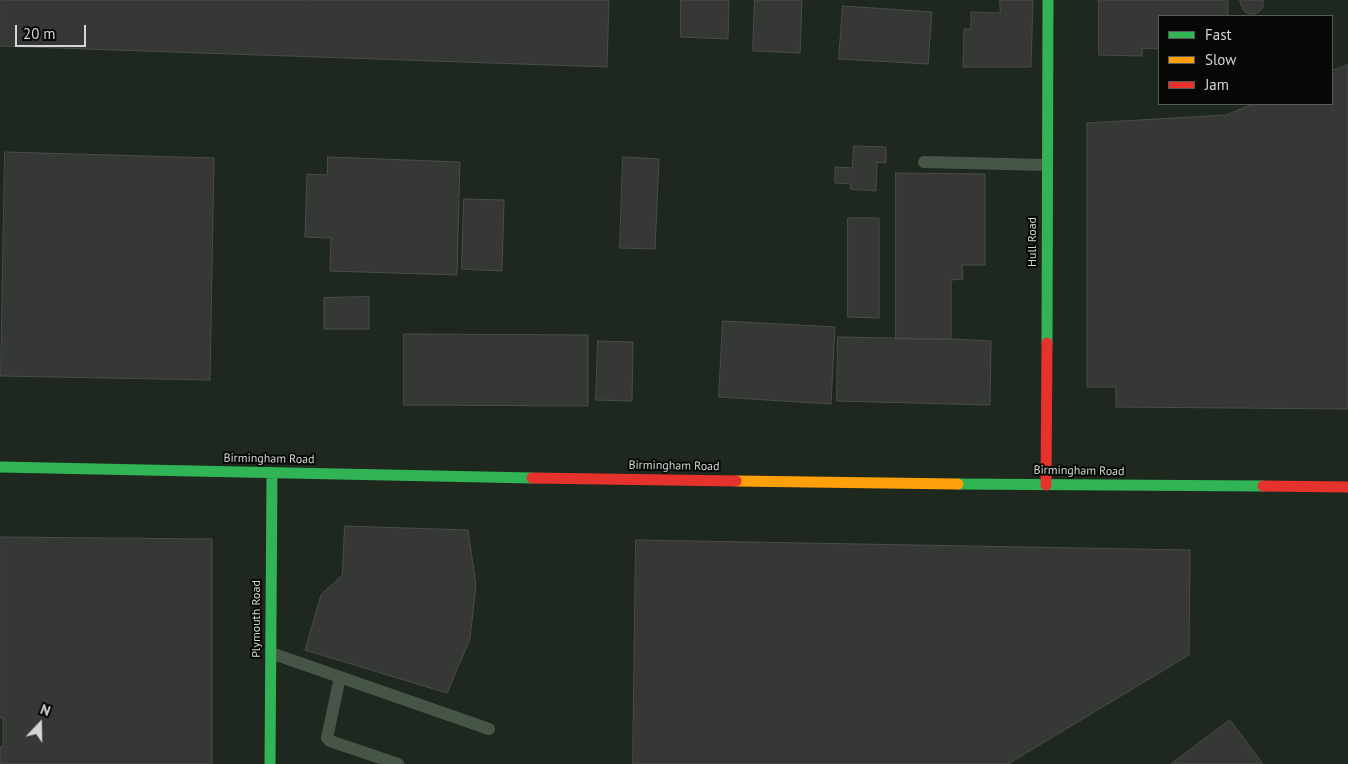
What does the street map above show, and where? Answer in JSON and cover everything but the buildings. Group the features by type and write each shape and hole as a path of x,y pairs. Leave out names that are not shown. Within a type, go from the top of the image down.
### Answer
{"street":[{"name":"Hull Road","path":"1046,485 1048,0"},
{"name":"Birmingham Road","path":"0,467 1046,485 1348,487"},
{"name":"Plymouth Road","path":"270,764 272,473"}],"lane":[{"path":"924,162 1047,165"},
{"path":"271,653 489,729"},
{"path":"340,677 327,738 330,741 398,764"}],"shaded area":[{"path":"0,0 1348,0 1348,764 0,764"}],"traffic: fast":[{"path":"1047,343 1048,0"},
{"path":"0,467 532,478"},
{"path":"270,764 272,473"},
{"path":"958,484 1263,486"}],"traffic: slow":[{"path":"736,481 958,484"}],"traffic: jam":[{"path":"1046,485 1047,343"},
{"path":"532,478 736,481"},
{"path":"1263,486 1348,487"}]}
